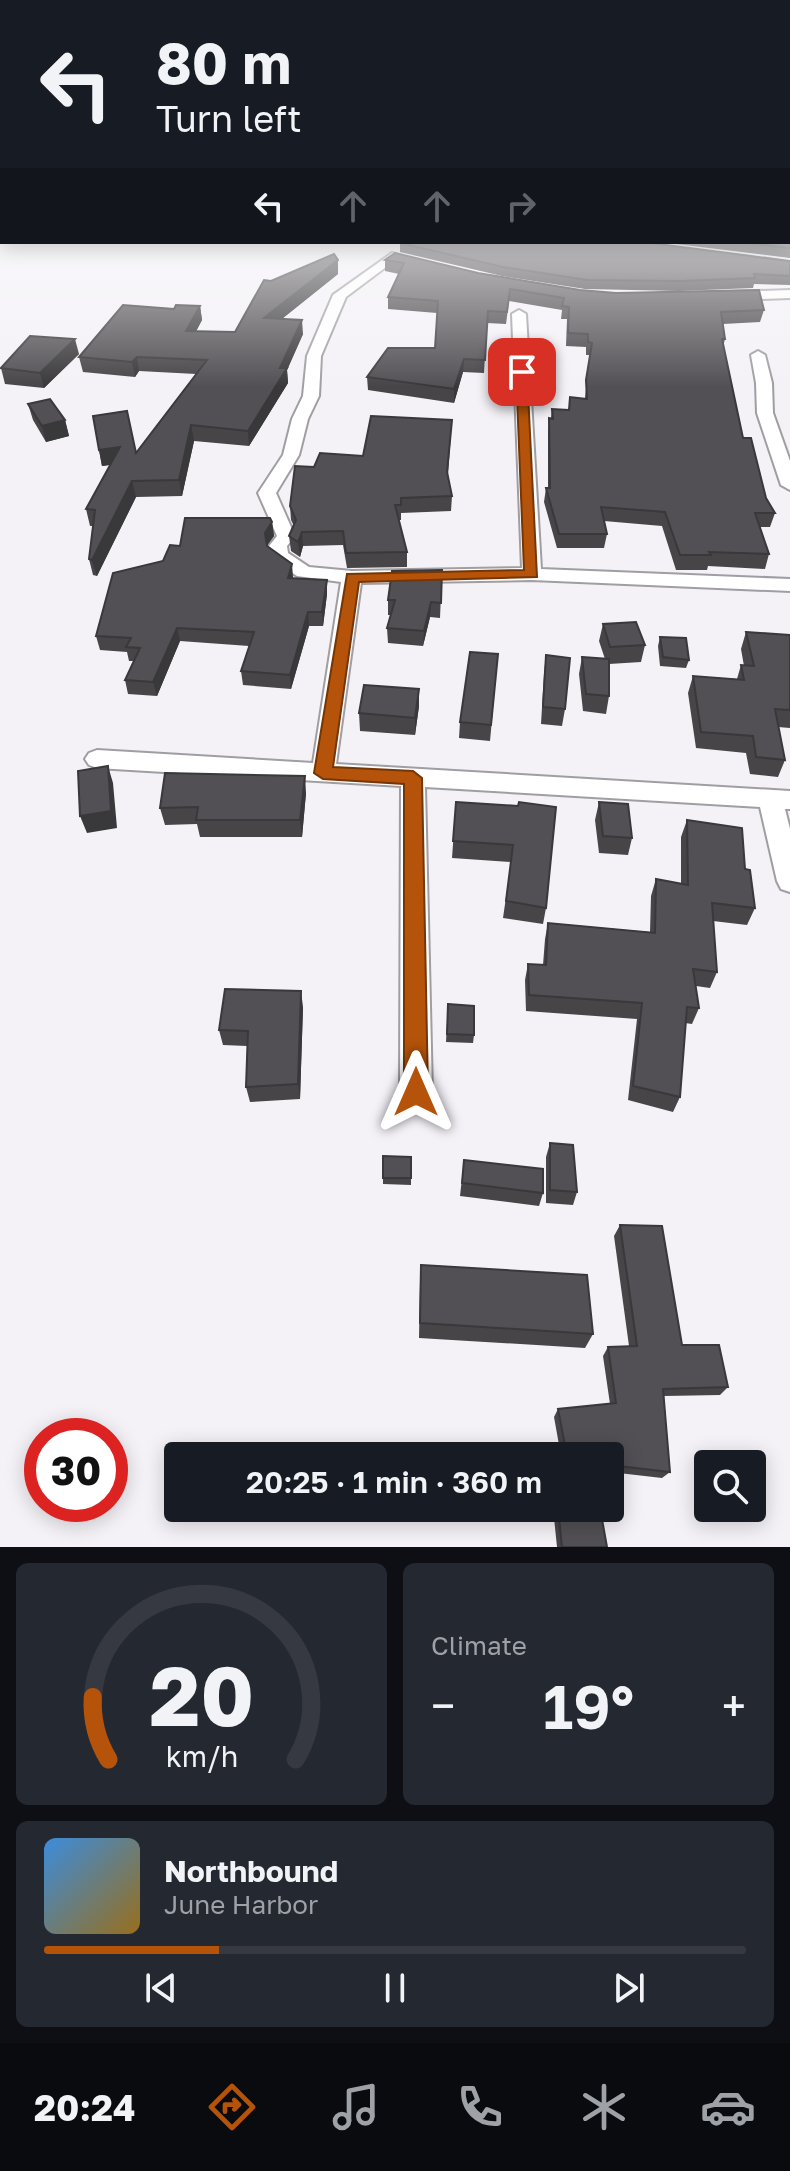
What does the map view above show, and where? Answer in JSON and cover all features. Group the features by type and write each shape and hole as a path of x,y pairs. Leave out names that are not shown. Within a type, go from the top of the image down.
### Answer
{"street":[{"path":"435,268 392,257 340,295 314,356 311,396 300,419 291,455 267,493 286,536 278,546 278,555 304,572 352,577 532,574 790,585"},
{"path":"716,295 790,294"},
{"path":"519,314 532,574"},
{"path":"758,355 764,383 765,413 790,485"},
{"path":"323,773 352,577"},
{"path":"97,759 780,799 790,881"},
{"path":"413,778 416,1092"}],"building":[{"path":"404,244 658,244 790,261 790,276 754,274 755,278 681,281 587,280 503,267"},
{"path":"755,244 790,244 790,248"},
{"path":"395,253 478,273 580,290 616,293 759,290 764,310 721,312 725,339 722,339 743,438 751,438 766,498 775,513 755,513 769,554 709,552 711,555 680,555 665,512 601,507 607,534 559,534 546,488 550,488 549,418 553,419 552,409 569,410 570,397 587,399 586,380 592,343 588,342 588,334 568,333 569,307 562,306 564,298 510,289 507,312 488,311 485,360 464,359 454,389 367,377 388,348 435,348 438,301 388,297 404,263 385,260"},
{"path":"334,254 338,260 264,318 302,320 280,368 287,368 248,431 191,425 179,480 132,481 92,560 89,559 95,510 86,509 120,447 99,450 93,416 127,411 136,453 207,360 137,357 132,362 79,357 123,305 174,309 176,305 200,306 186,331 235,332 264,280 271,281"},
{"path":"30,336 75,339 40,373 1,368"},
{"path":"50,399 65,420 42,426 28,404"},
{"path":"371,416 452,420 447,472 452,496 401,498 401,505 395,505 407,552 346,553 343,531 302,532 298,542 289,536 296,520 290,506 295,466 314,467 320,453 363,456"},
{"path":"185,518 270,518 272,522 265,533 267,546 292,564 288,578 327,580 322,612 308,612 290,675 241,671 254,632 177,628 153,682 125,680 140,648 126,647 131,638 96,636 113,573 163,561 170,545 180,546"},
{"path":"442,570 441,603 431,602 424,631 387,628 395,600 388,600 392,571"},
{"path":"636,622 645,645 610,647 603,624"},
{"path":"746,632 790,635 790,710 775,709 785,760 756,757 753,736 701,732 693,676 744,680 741,665 754,666"},
{"path":"660,637 686,638 689,660 663,657"},
{"path":"470,652 498,654 491,725 460,722"},
{"path":"546,655 570,658 565,709 543,707"},
{"path":"582,657 609,659 609,696 586,694"},
{"path":"364,685 419,689 415,718 359,713"},
{"path":"108,766 111,811 80,816 78,771"},
{"path":"165,773 305,776 300,820 196,820 198,807 160,808"},
{"path":"456,802 518,806 519,802 556,807 546,908 506,901 513,845 453,841"},
{"path":"599,802 628,804 632,838 603,836"},
{"path":"687,820 742,828 745,869 750,870 755,908 712,903 717,972 693,969 699,1008 687,1007 680,1097 633,1086 642,1003 529,995 528,964 546,965 548,923 655,933 656,879 688,885"},
{"path":"225,989 301,991 298,1084 246,1087 248,1031 219,1030"},
{"path":"448,1004 474,1006 474,1035 447,1034"},
{"path":"550,1143 573,1145 577,1192 550,1190"},
{"path":"383,1156 411,1157 411,1178 383,1178"},
{"path":"464,1160 543,1169 543,1193 462,1183"},
{"path":"620,1225 662,1226 682,1345 719,1345 728,1387 663,1389 670,1472 624,1467 624,1442 564,1442 558,1409 616,1403 608,1347 637,1346"},
{"path":"421,1265 587,1275 593,1334 420,1323"},
{"path":"559,1522 603,1522 607,1547 562,1547"}],"route":[{"path":"416,1092 413,778 323,773 352,577 532,574 522,372"}]}
